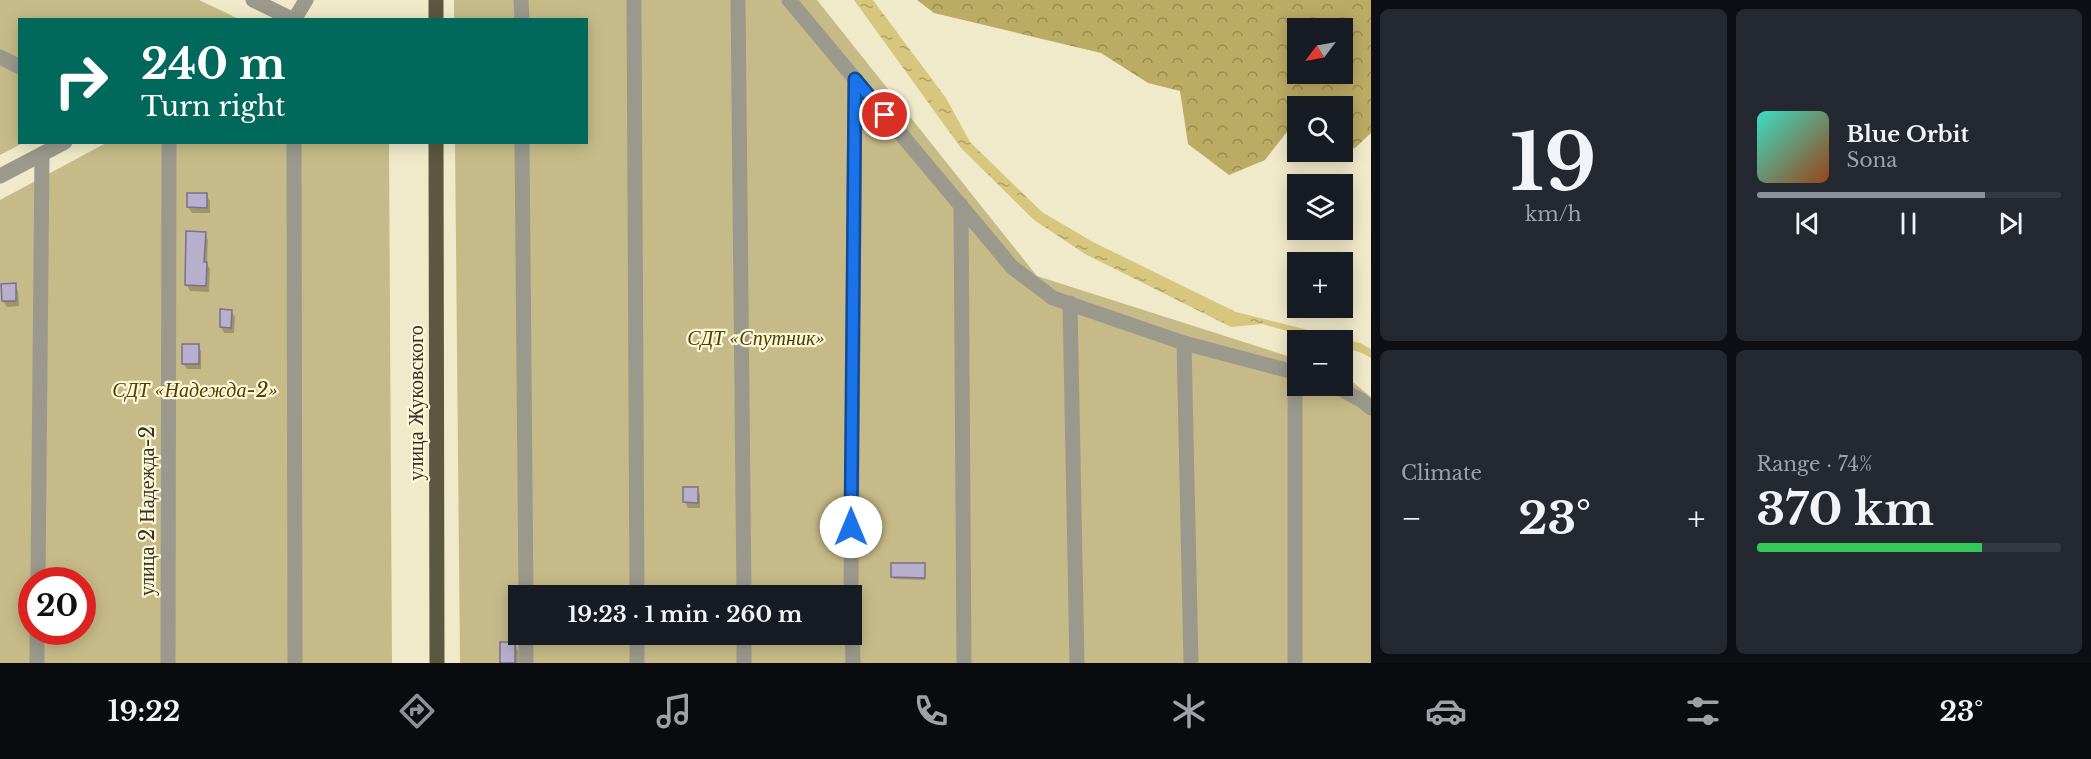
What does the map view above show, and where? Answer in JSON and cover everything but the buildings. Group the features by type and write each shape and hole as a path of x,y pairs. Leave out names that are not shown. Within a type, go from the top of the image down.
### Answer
{"main road":[{"path":"436,0 436,18"},
{"name":"улица Жуковского","path":"436,144 437,663"}],"street":[{"path":"253,0 292,18"},
{"path":"295,18 306,0"},
{"path":"521,0 522,18"},
{"path":"634,0 637,585"},
{"path":"738,0 744,585"},
{"path":"789,0 1012,267 1053,298 1184,343 1287,370"},
{"path":"0,57 18,66"},
{"path":"851,585 855,79"},
{"path":"0,176 61,144"},
{"name":"улица 2 Надежда-2","path":"168,663 169,144"},
{"path":"294,144 295,663"},
{"path":"522,144 526,585"},
{"path":"38,567 42,154"},
{"path":"961,205 964,663"},
{"path":"1070,303 1077,663"},
{"path":"1184,343 1191,663"},
{"path":"1295,663 1296,396"},
{"path":"1353,396 1371,408"},
{"path":"37,645 37,663"},
{"path":"526,645 526,663"},
{"path":"637,645 637,663"},
{"path":"744,645 744,663"},
{"path":"853,645 853,663"}],"green space":[{"path":"0,0 199,0 237,18 18,18 18,144 21,144 0,155"},
{"name":"СДТ «Спутник»","path":"454,0 817,0 1037,276 1287,356 1287,396 1353,396 1353,382 1371,397 1371,663 460,663 455,144 588,144 588,18 454,18"},
{"path":"917,0 1371,0 1371,133 1354,149 1353,96 1287,96 1287,132 1265,160 1229,175 1188,144 1180,91 1148,83 1101,53 934,13"},
{"name":"СДТ «Надежда-2»","path":"104,144 389,144 392,663 0,663 0,200"}],"water":[{"path":"854,0 873,0 946,98 970,142 1042,212 1093,242 1236,312 1308,330 1287,331 1262,324 1231,327 1085,254 1034,220 961,148"},
{"path":"1353,341 1371,349 1371,358 1353,350"}],"route":[{"path":"851,527 855,79 885,115"}]}
